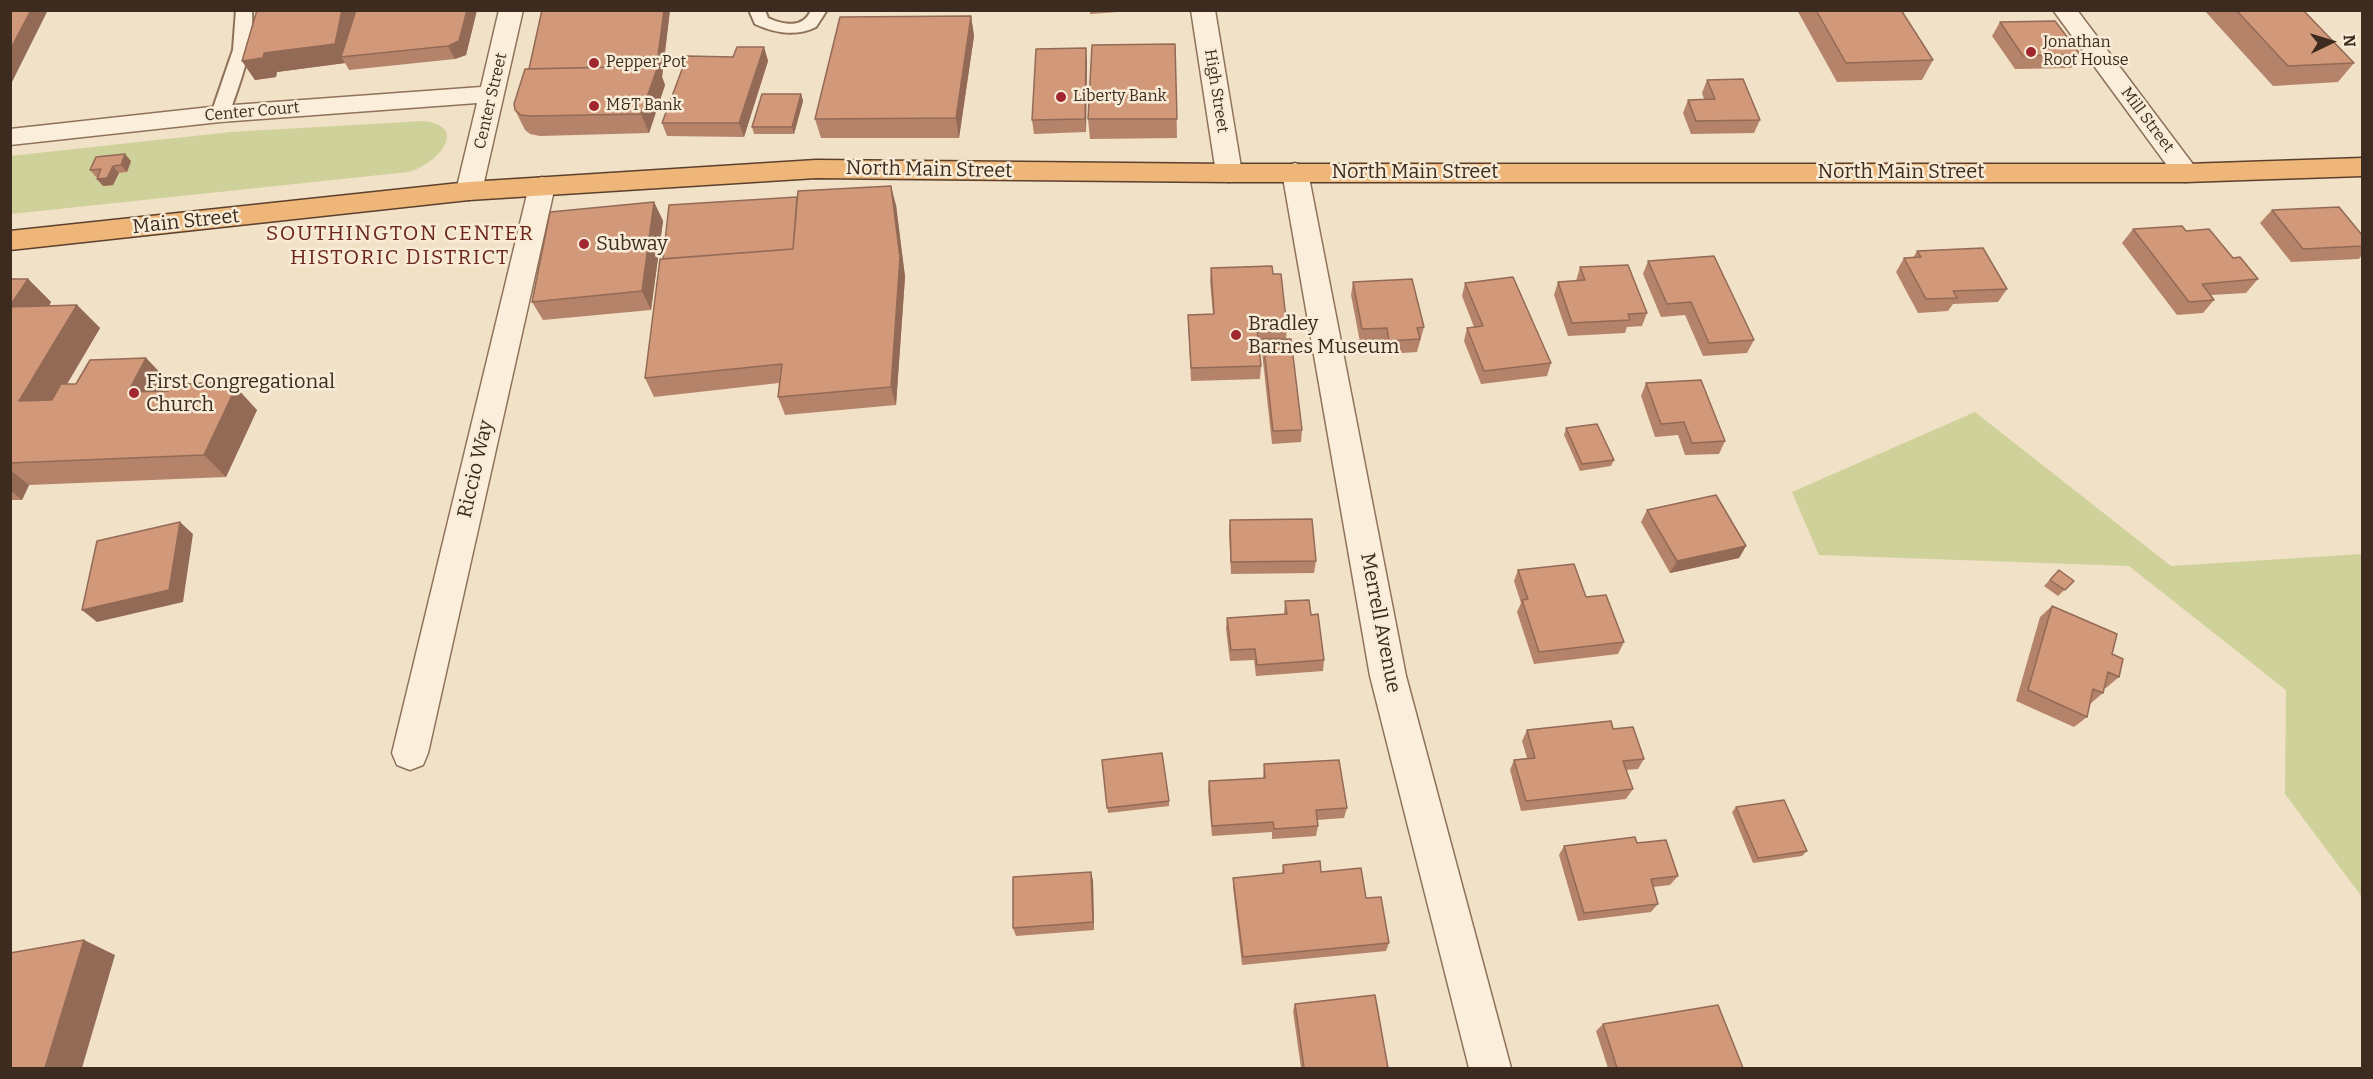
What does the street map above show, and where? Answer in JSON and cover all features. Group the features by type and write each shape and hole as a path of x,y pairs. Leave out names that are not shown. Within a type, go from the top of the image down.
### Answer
{"highway":[{"name":"North Main Street","path":"469,191 816,169 2186,173 2362,167"},
{"name":"Main Street","path":"10,241 469,191"}],"street":[{"name":"Center Street","path":"469,191 494,94 511,10"},
{"name":"High Street","path":"1203,10 1228,172"},
{"name":"Mill Street","path":"2064,10 2186,173"},
{"name":"Center Court","path":"10,137 220,114 494,94"},
{"name":"Merrell Avenue","path":"1295,172 1388,676 1490,1068"},
{"name":"Riccio Way","path":"410,753 542,186"}],"lane":[{"path":"220,114 243,50 246,23 244,10"},
{"path":"757,10 761,21 776,29 790,30 804,27 818,16 819,10"}],"green space":[{"path":"423,121 437,124 445,130 447,137 438,154 419,168 408,172 11,214 10,156 231,132"},
{"path":"1975,412 2171,566 2362,554 2362,897 2285,794 2286,690 2129,566 1819,555 1792,492"}],"building":[{"path":"10,10 31,10 10,50"},
{"path":"257,10 342,10 335,44 264,53 263,58 242,61"},
{"path":"356,10 467,10 459,41 448,46 341,57"},
{"path":"542,10 664,10 657,63 617,67 529,69"},
{"path":"1816,10 1901,10 1933,60 1846,63"},
{"path":"2236,10 2303,10 2354,63 2288,66"},
{"path":"971,16 956,118 815,119 840,17"},
{"path":"2055,21 2080,54 2023,56 2000,22"},
{"path":"1175,44 1177,119 1088,119 1092,45"},
{"path":"737,47 764,47 739,123 662,123 687,56 733,57"},
{"name":"Liberty Bank","path":"1086,48 1085,119 1032,120 1036,49"},
{"path":"658,66 641,114 531,116 521,115 515,110 514,104 525,69"},
{"path":"1743,79 1760,120 1696,121 1688,100 1715,99 1707,80"},
{"path":"762,94 801,94 792,127 752,127"},
{"path":"125,154 121,165 113,166 107,178 97,179 101,169 90,170 96,157"},
{"path":"891,186 900,258 891,387 778,397 782,364 645,378 660,259 793,249 798,191"},
{"path":"797,197 793,249 663,259 669,205"},
{"path":"654,202 642,291 532,302 550,212"},
{"path":"2339,207 2362,235 2362,246 2303,249 2272,210"},
{"path":"2182,226 2186,231 2209,229 2233,258 2240,257 2258,279 2202,284 2214,300 2189,302 2133,229"},
{"path":"1983,248 2007,289 1953,291 1957,298 1926,299 1904,258 1921,257 1917,251"},
{"path":"1714,256 1754,340 1709,343 1691,302 1667,304 1648,261"},
{"path":"1628,265 1647,313 1628,314 1630,320 1572,323 1558,282 1585,280 1580,267"},
{"name":"Bradley Barnes Museum","path":"1272,266 1273,274 1281,274 1287,328 1257,329 1261,366 1191,368 1188,315 1214,314 1211,268"},
{"path":"1513,277 1551,363 1484,371 1467,328 1483,326 1465,283"},
{"path":"10,279 28,279 10,306"},
{"path":"1412,279 1424,327 1417,328 1420,339 1389,341 1387,328 1362,329 1353,282"},
{"path":"77,305 19,401 52,400 61,384 76,384 90,360 146,358 128,392 168,391 171,385 220,382 217,388 236,387 204,455 10,463 10,307"},
{"path":"1263,339 1291,339 1302,430 1273,431"},
{"path":"1701,380 1725,441 1692,443 1684,422 1661,424 1646,383"},
{"path":"1597,424 1614,460 1582,464 1566,428"},
{"path":"1716,495 1746,546 1677,561 1647,510"},
{"path":"1312,519 1316,561 1231,562 1230,520"},
{"path":"180,522 169,590 82,610 97,541"},
{"path":"1574,564 1586,597 1606,595 1624,642 1539,652 1522,600 1528,599 1518,570"},
{"path":"2059,570 2074,581 2065,590 2050,580"},
{"path":"1309,600 1311,615 1318,614 1324,660 1257,665 1255,649 1231,650 1227,618 1287,614 1285,601"},
{"path":"2052,606 2117,634 2112,654 2123,659 2119,677 2108,672 2103,693 2093,689 2087,717 2028,690"},
{"path":"1611,721 1613,729 1633,727 1644,759 1623,761 1633,789 1526,801 1514,760 1535,758 1527,730"},
{"path":"1162,753 1169,801 1107,808 1102,760"},
{"path":"1339,760 1347,808 1316,810 1318,826 1274,829 1273,822 1212,826 1209,781 1265,778 1264,764"},
{"path":"1784,800 1807,851 1758,858 1736,807"},
{"path":"1635,837 1637,843 1666,840 1678,876 1651,879 1658,904 1584,913 1564,846"},
{"path":"1320,861 1321,872 1361,868 1366,898 1381,897 1389,943 1243,957 1233,878 1284,873 1283,865"},
{"path":"1091,872 1093,922 1013,928 1013,877"},
{"path":"84,940 45,1068 10,1068 10,953"},
{"path":"1375,995 1388,1068 1304,1068 1295,1004"},
{"path":"1718,1005 1743,1068 1617,1068 1603,1024"}],"place":[{"name":"Jonathan Root House","path":"2031,52"},
{"name":"Pepper Pot","path":"594,63"},
{"name":"Liberty Bank","path":"1061,97"},
{"name":"M&T Bank","path":"594,106"},
{"name":"Subway","path":"584,244"},
{"name":"Bradley Barnes Museum","path":"1236,335"},
{"name":"First Congregational Church","path":"134,393"}],"district":[{"name":"SOUTHINGTON CENTER HISTORIC DISTRICT","path":"400,246"}]}
